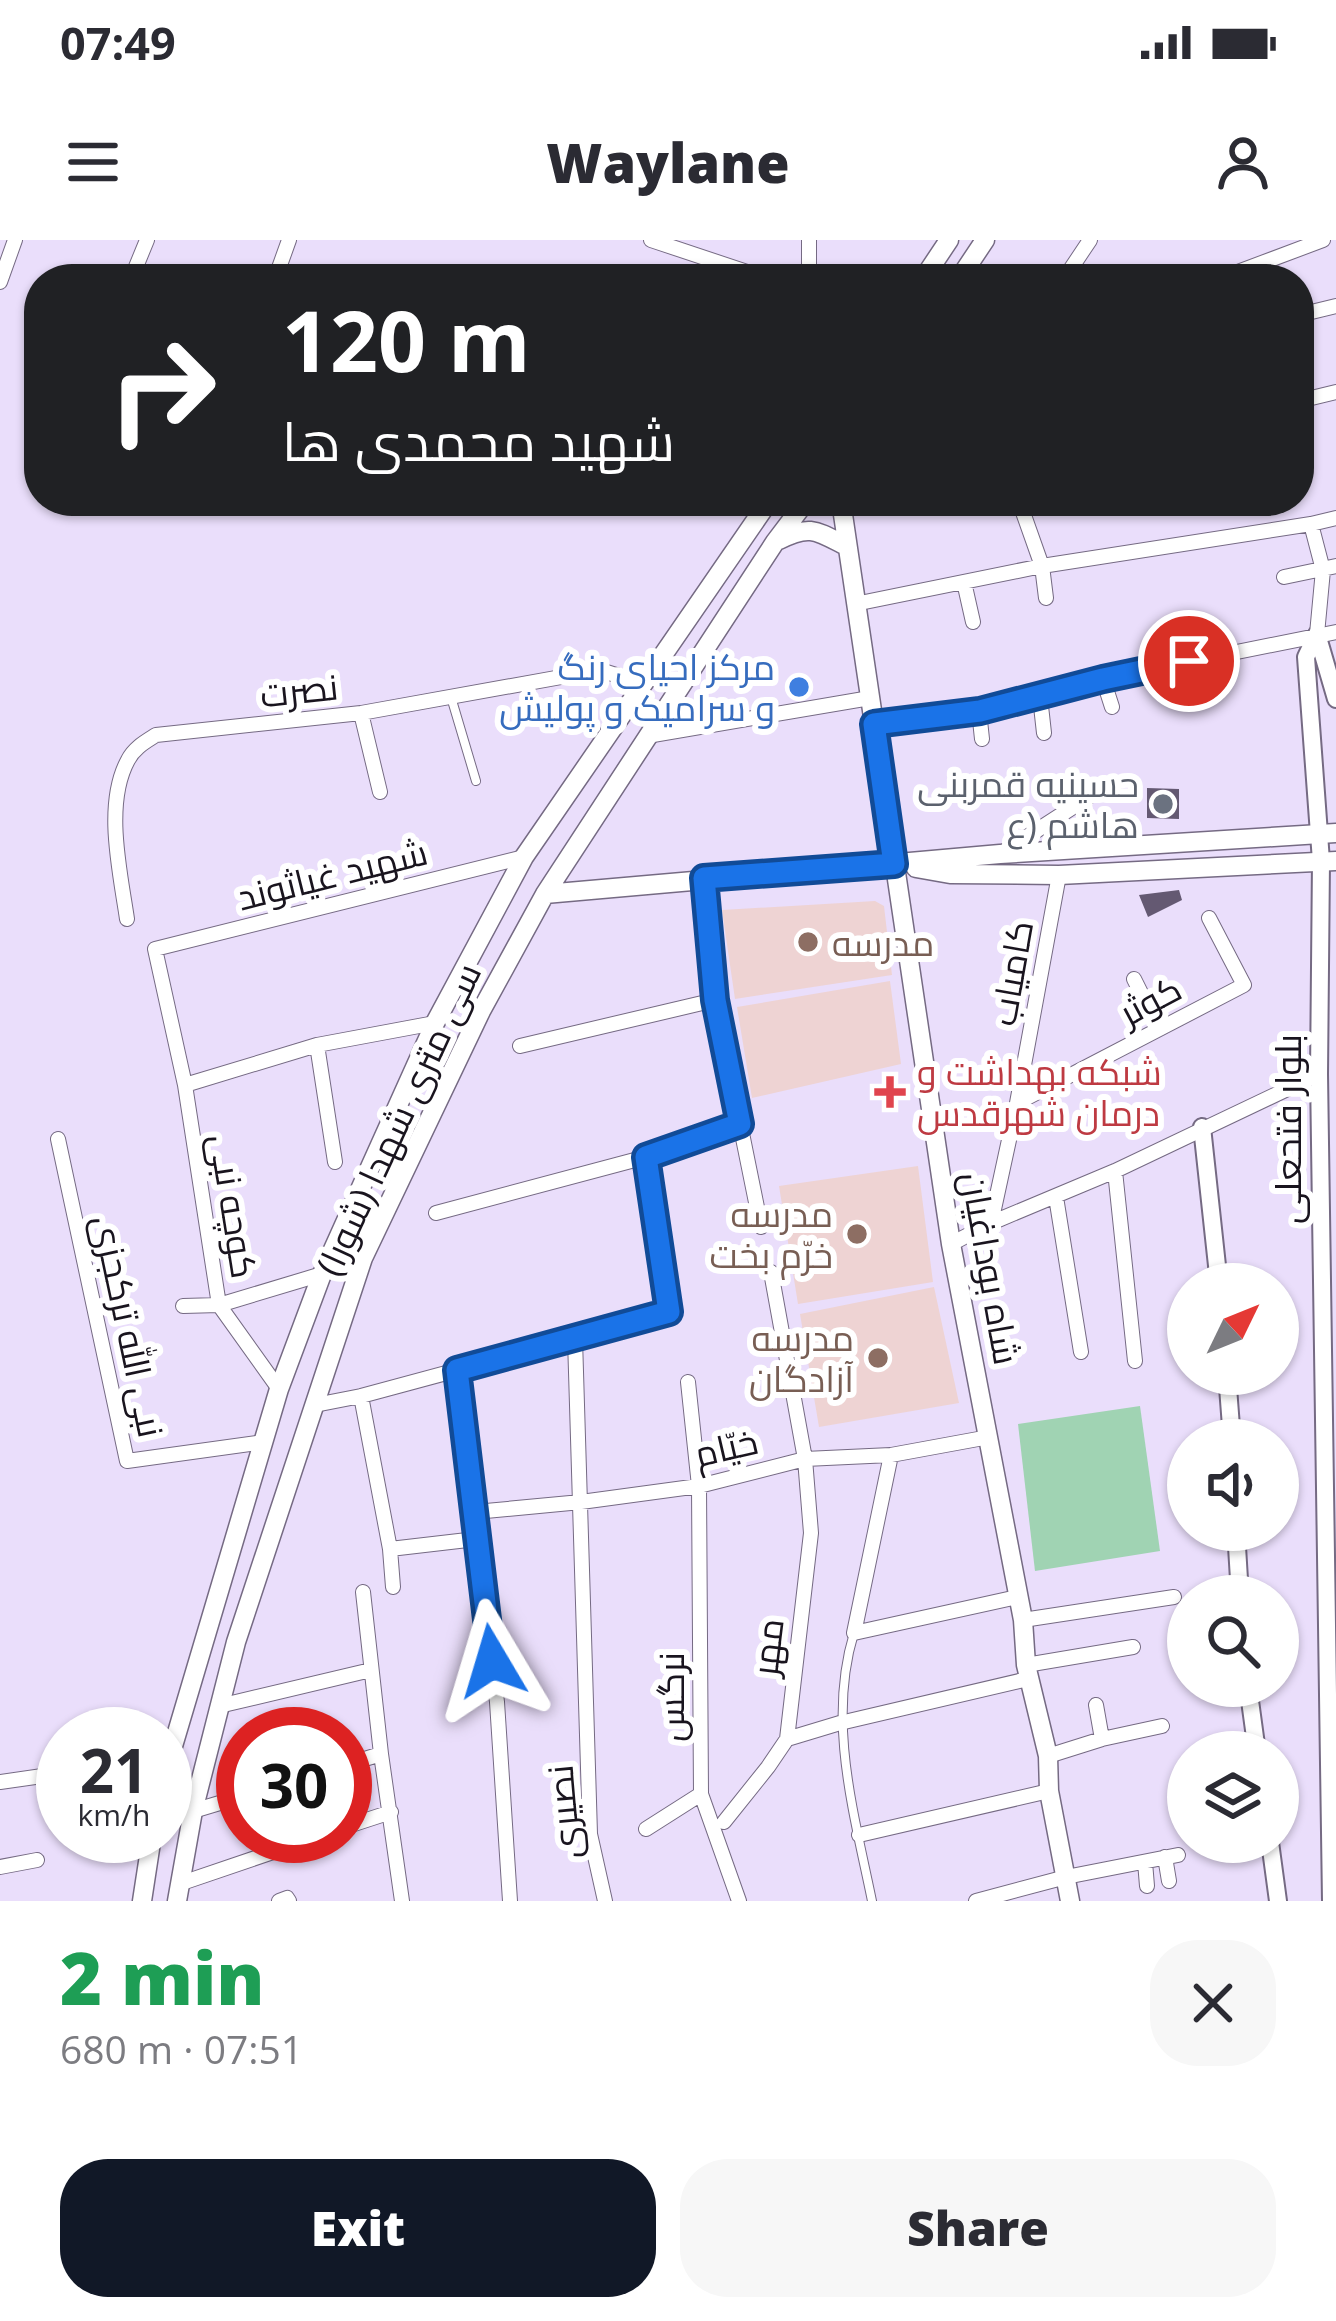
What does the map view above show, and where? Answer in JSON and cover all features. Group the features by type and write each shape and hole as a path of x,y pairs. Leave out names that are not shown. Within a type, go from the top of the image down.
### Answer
{"main road":[{"name":"سی متری شهدا (شورا)","path":"183,1707 278,1389 322,1274 435,1023 524,857 759,516"},
{"name":"سی متری شهدا (شورا)","path":"178,1893 193,1811 236,1642 363,1258 428,1118 544,894 795,516"},
{"name":"شاه بوداغیان","path":"843,516 951,1244 1023,1620 1027,1672 1048,1756 1049,1791 1070,1901"},
{"path":"775,542 799,530 818,532 846,546"},
{"path":"544,894 1000,854 1326,834"},
{"path":"1196,866 1197,842"},
{"path":"894,864 950,874 1059,875 1328,861"},
{"path":"399,1106 428,1118"},
{"path":"142,1901 148,1863"}],"street":[{"path":"0,282 15,240"},
{"path":"651,240 723,264"},
{"path":"1259,264 1323,240"},
{"path":"1024,516 1042,566 1046,598"},
{"path":"855,604 1042,566 1336,518"},
{"path":"1311,524 1330,568 1326,633 1336,699"},
{"path":"1284,578 1330,568"},
{"path":"964,582 973,622"},
{"path":"874,724 980,711 1103,679 1326,633"},
{"path":"1326,633 1306,657 1326,834"},
{"name":"نصرت","path":"128,919 114,831 121,782 128,758 156,735 361,713 600,670 620,676 636,693"},
{"path":"1103,679 1112,707"},
{"path":"1040,697 1044,733"},
{"path":"646,736 871,698"},
{"path":"980,711 982,739"},
{"path":"361,713 380,792"},
{"path":"1000,854 1087,798"},
{"name":"بلوار فتحعلی","path":"1326,834 1318,1074 1330,1569 1331,1901"},
{"name":"شهید غیاثوند","path":"155,949 524,857"},
{"name":"کامیاب","path":"991,1222 1059,875"},
{"path":"704,878 715,1000 761,1227"},
{"name":"کوثر","path":"1017,1103 1244,985 1209,918"},
{"name":"کوچه نبی","path":"155,949 185,1084 218,1305 278,1389"},
{"path":"1134,980 1159,1029"},
{"path":"520,1046 715,1000"},
{"path":"185,1084 316,1045 435,1023"},
{"path":"316,1045 334,1162"},
{"path":"951,1244 1318,1074"},
{"path":"436,1213 646,1157 740,1124"},
{"path":"1202,1127 1217,1263"},
{"name":"نبی الله ترکجزی","path":"58,1139 127,1461 264,1442"},
{"path":"314,1406 669,1312 646,1157"},
{"path":"1115,1171 1136,1361"},
{"path":"1056,1197 1081,1352"},
{"name":"مهر","path":"771,1273 805,1459 811,1533 787,1739"},
{"path":"183,1306 218,1305 322,1274"},
{"name":"نصیری","path":"575,1340 590,1834 605,1901"},
{"path":"457,1370 497,1702 510,1901"},
{"name":"نرگس","path":"688,1382 699,1486 700,1794 739,1901"},
{"path":"362,1396 393,1587"},
{"name":"خیّام","path":"476,1512 699,1486 805,1459 891,1455 989,1437"},
{"path":"891,1455 854,1633 1017,1597"},
{"path":"390,1549 476,1539"},
{"path":"363,1592 402,1901"},
{"path":"1023,1620 1167,1599"},
{"path":"724,1822 787,1739 1133,1647"},
{"path":"219,1706 371,1670"},
{"path":"1096,1705 1102,1739"},
{"path":"1048,1756 1162,1726"},
{"path":"372,1757 381,1754"},
{"path":"0,1782 36,1777"},
{"path":"859,1835 1049,1791"},
{"path":"646,1829 700,1794"},
{"path":"193,1811 216,1804"},
{"path":"372,1819 391,1812"},
{"path":"976,1901 1066,1877 1172,1857 1168,1880"},
{"path":"0,1867 36,1861"},
{"path":"1145,1862 1147,1886"},
{"path":"178,1893 253,1863"},
{"path":"1273,1863 1278,1901"},
{"path":"279,1901 289,1901"}],"lane":[{"path":"451,698 476,781"},
{"path":"854,1633 845,1662 840,1723 872,1901"}],"shaded area":[{"name":"مدرسه","path":"875,901 884,906 892,975 735,999 722,910"},
{"path":"890,981 901,1064 752,1098 737,1007"},
{"name":"مدرسه خرّم بخت","path":"918,1166 933,1282 798,1304 779,1186"},
{"name":"مدرسه آزادگان","path":"934,1287 959,1403 819,1427 800,1314"}],"green space":[{"path":"1140,1406 1160,1551 1035,1571 1018,1424"}],"building":[{"name":"حسینیه قمربنی هاشم (ع","path":"1147,788 1179,789 1179,819 1147,818"},
{"path":"1179,890 1182,900 1148,917 1139,895"}],"place":[{"name":"مرکز احیای رنگ و سرامیک و پولیش","path":"799,687"},
{"name":"حسینیه قمربنی هاشم (ع","path":"1163,804"},
{"name":"مدرسه","path":"808,942"},
{"name":"شبکه بهداشت و درمان شهرقدس","path":"890,1092"},
{"name":"مدرسه خرّم بخت","path":"857,1234"},
{"name":"مدرسه آزادگان","path":"878,1358"}],"route":[{"path":"492,1661 457,1370 669,1312 646,1157 740,1124 715,1000 704,878 894,864 874,724 980,711 1189,661"}]}
